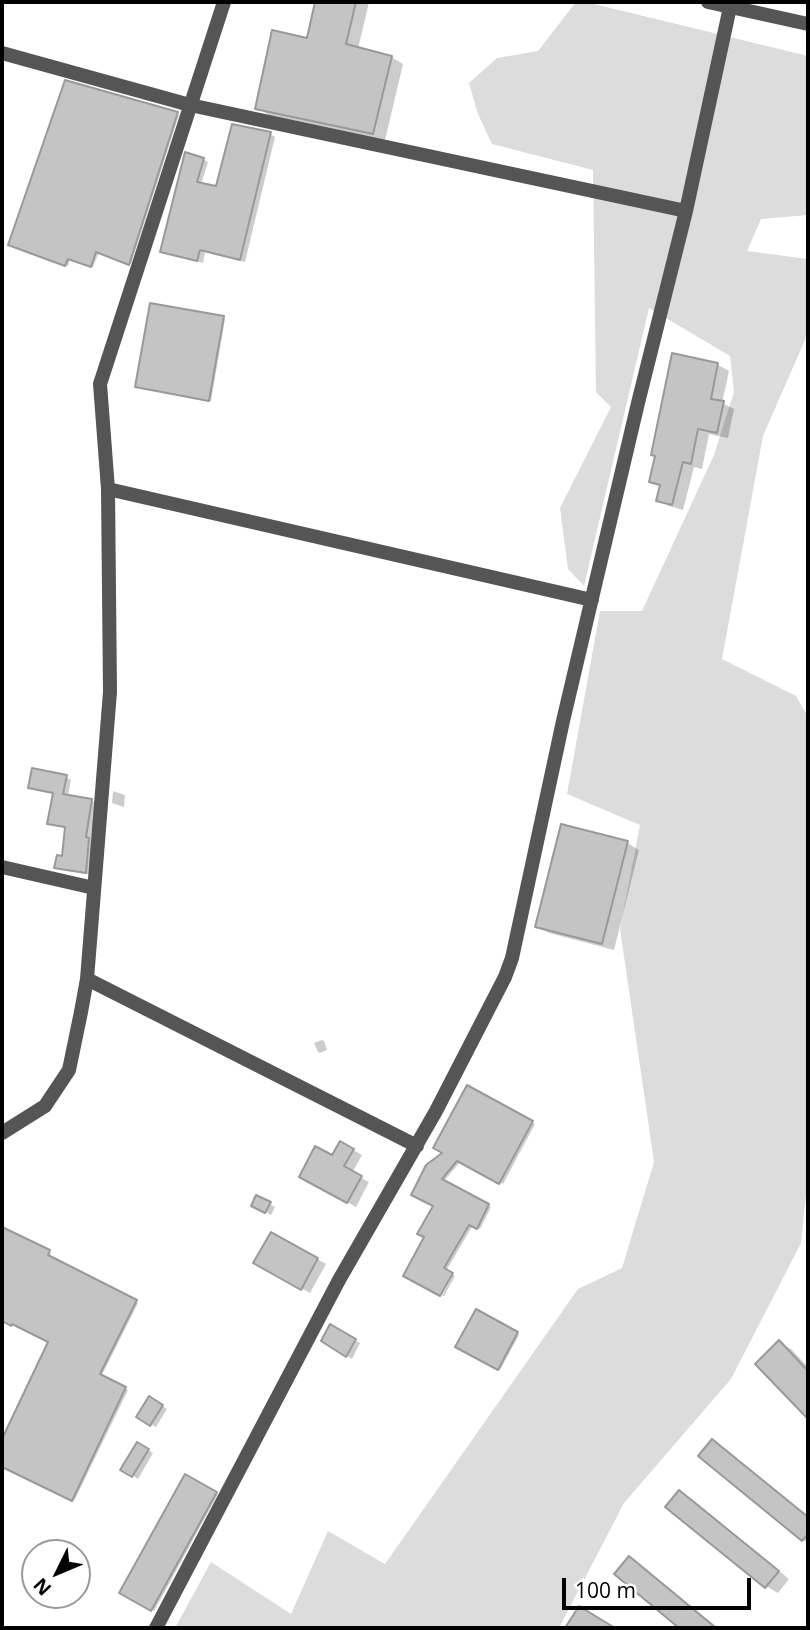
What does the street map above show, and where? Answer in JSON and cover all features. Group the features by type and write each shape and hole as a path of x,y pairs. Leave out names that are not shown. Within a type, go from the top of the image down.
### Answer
{"street":[{"path":"2,1133 45,1105 69,1070 87,979 110,692 108,489 100,384 224,2"},
{"path":"708,2 808,24"},
{"path":"156,1628 332,1292 417,1146 505,977 512,958 563,721 638,403 687,211 730,7"},
{"path":"2,53 190,105 687,211"},
{"path":"108,489 592,600"},
{"path":"2,867 94,888"},
{"path":"87,979 417,1146"}],"shaded area":[{"path":"576,2 586,2 808,56 808,215 761,219 747,251 808,259 808,333 763,436 722,659 796,696 808,717 808,1176 801,1243 731,1379 624,1503 559,1628 175,1628 211,1562 291,1614 328,1531 385,1564 578,1289 622,1268 654,1162 620,929 640,825 567,794 600,611 642,611 714,455 734,392 730,356 649,308 584,586 568,569 560,508 611,407 596,392 593,170 492,144 478,114 469,83 497,58 538,51"}],"building":[{"path":"315,2 356,2 346,44 392,56 373,134 255,109 272,30 307,38"},
{"path":"65,80 178,112 129,265 96,252 91,267 68,259 65,266 8,245"},
{"path":"232,124 271,132 240,260 200,250 197,261 160,252 185,152 204,158 197,182 216,186"},
{"path":"150,303 224,316 209,401 135,387"},
{"path":"672,353 718,363 711,399 724,401 717,433 698,429 691,464 683,462 672,505 656,501 660,485 649,482 655,456 651,455"},
{"path":"32,768 67,775 63,794 92,799 86,837 89,838 86,873 54,868 57,855 62,856 65,827 47,824 53,793 28,788"},
{"path":"561,824 628,841 602,944 535,927"},
{"path":"467,1085 533,1121 499,1184 457,1161 442,1179 489,1204 477,1229 469,1225 444,1268 453,1273 440,1296 403,1276 424,1237 417,1234 433,1206 411,1195 426,1165 442,1153 433,1148"},
{"path":"340,1141 354,1149 344,1166 362,1176 347,1203 299,1177 315,1146 332,1155"},
{"path":"256,1195 271,1202 265,1213 251,1206"},
{"path":"2,1227 50,1250 48,1255 137,1300 100,1374 126,1387 72,1501 2,1467 2,1439 48,1342 2,1321"},
{"path":"271,1232 318,1258 301,1290 253,1263"},
{"path":"476,1309 518,1332 498,1370 455,1347"},
{"path":"330,1324 356,1339 346,1357 321,1341"},
{"path":"779,1340 808,1371 808,1419 755,1364"},
{"path":"149,1396 163,1405 150,1426 136,1417"},
{"path":"712,1439 808,1517 808,1534 802,1541 698,1456"},
{"path":"137,1442 149,1449 132,1477 120,1470"},
{"path":"185,1474 217,1492 151,1611 119,1593"},
{"path":"679,1490 779,1571 765,1588 665,1507"},
{"path":"629,1556 716,1628 679,1628 614,1574"},
{"path":"579,1606 615,1628 565,1628"}]}
